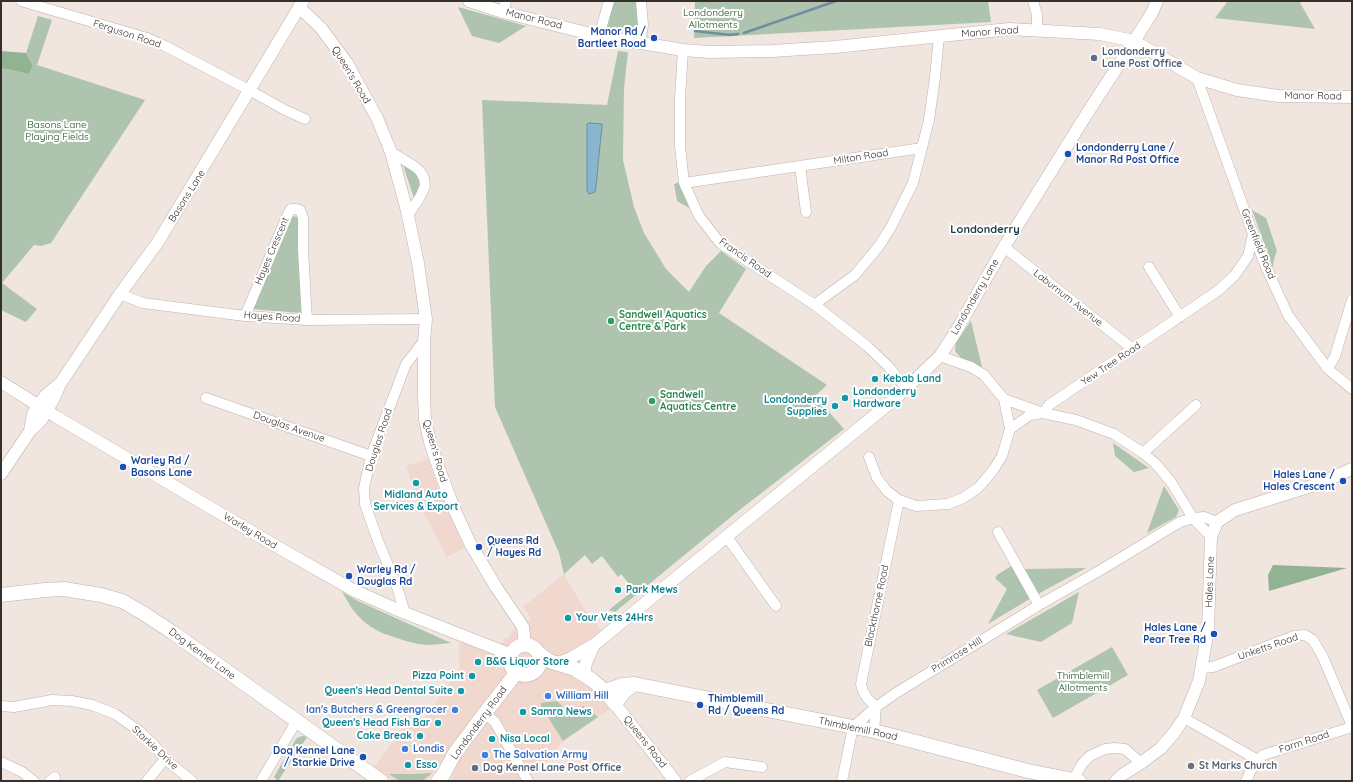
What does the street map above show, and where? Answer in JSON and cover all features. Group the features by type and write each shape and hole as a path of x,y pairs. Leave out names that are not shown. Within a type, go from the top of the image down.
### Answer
{"main road":[{"name":"Dog Kennel Lane","path":"1,595 64,589 102,595 122,601 143,612 172,632 296,722 381,781"},
{"path":"536,670 540,658 535,648 525,645 515,649 512,655 511,664 517,672 525,674 536,670 546,669 584,675"},
{"path":"538,653 549,661 575,668 592,680 615,704 624,692 634,684"},
{"name":"Londonderry Road","path":"441,779 455,753 517,672"},
{"name":"Thimblemill Road","path":"605,692 622,685 634,684 874,731 1028,771 1078,781"}],"street":[{"name":"Ferguson Road","path":"21,1 147,38 305,119"},
{"name":"Manor Road","path":"469,1 504,6 599,36 683,50 710,52 779,51 834,47 1008,29 1100,34 1134,41 1197,78 1237,90 1278,96 1352,97"},
{"path":"599,36 609,1"},
{"path":"640,43 643,25 641,1"},
{"path":"1033,1 1037,15 1037,30"},
{"name":"Londonderry Lane","path":"558,663 571,658 595,644 727,537 906,388 940,356 955,333 1004,247 1134,41 1157,1"},
{"name":"Basons Lane","path":"1,474 30,432 33,414 43,408 120,294 158,242 301,4"},
{"name":"Queen's Road","path":"301,4 322,28 346,63 377,118 391,152 408,215 418,263 426,319 424,341 425,420 439,469 455,511 471,545 496,587 523,627 525,645"},
{"path":"815,305 855,275 879,246 891,227 913,183 929,120 939,37"},
{"name":"Francis Road","path":"683,50 680,98 680,146 684,183 698,216 720,243 815,305 867,346 888,366 906,388"},
{"name":"Greenfield Road","path":"1197,78 1253,234 1288,315 1328,369 1352,390"},
{"name":"Milton Road","path":"684,183 922,148"},
{"path":"391,152 414,166 420,171 424,178 425,186 420,198 408,215"},
{"path":"800,166 806,212"},
{"name":"Hayes Crescent","path":"245,316 288,214 291,209 296,209 300,210 303,218 306,320"},
{"name":"Yew Tree Road","path":"1043,413 1049,405 1219,290 1235,275 1248,256 1253,234"},
{"name":"Laburnum Avenue","path":"1004,247 1133,349"},
{"path":"1149,267 1180,317"},
{"name":"Hayes Road","path":"120,294 143,303 245,316 306,320 426,319"},
{"path":"1328,369 1335,356 1352,300"},
{"name":"Douglas Road","path":"405,614 365,504 364,488 371,456 406,364 424,341"},
{"path":"869,457 878,478 887,491 899,500 916,506 948,504 974,491 985,480 1002,456 1010,429 1004,399 984,375 971,367 940,356"},
{"name":"Warley Road","path":"1,382 274,545 355,591 405,614 512,655"},
{"name":"Douglas Avenue","path":"206,398 371,456"},
{"path":"1004,399 1043,413 1076,420 1114,434 1143,453 1155,463 1171,482 1193,518 1211,537"},
{"path":"1143,453 1196,406"},
{"path":"1010,429 1030,415 1043,413"},
{"path":"1217,522 1235,510 1318,484 1352,469"},
{"name":"Blackthorne Road","path":"876,707 867,698 861,684 899,500"},
{"name":"Primrose Hill","path":"876,707 896,693 1039,605 1180,522 1193,518 1204,517 1217,522"},
{"name":"Hales Lane","path":"1116,781 1122,775 1161,748 1174,733 1184,718 1199,681 1208,630 1211,537 1217,522"},
{"path":"998,532 1039,605"},
{"path":"727,537 776,606"},
{"name":"Unketts Road","path":"1201,668 1213,667 1294,636 1305,635 1313,640 1323,658 1352,726"},
{"name":"Londonderry Lane","path":"584,675 586,663 595,644"},
{"name":"Starkie Drive","path":"1,706 14,707 52,700 72,701 92,705 115,714 139,731 155,746 165,759 192,781"},
{"name":"Queens Road","path":"615,704 675,781"},
{"path":"842,781 853,727 876,707"},
{"path":"874,731 876,707"},
{"path":"485,713 495,722 528,781"},
{"path":"1184,718 1258,760 1246,781"},
{"path":"261,781 296,722"},
{"name":"Farm Road","path":"1258,760 1263,755 1352,726"},
{"path":"1078,781 1077,773 1082,764 1090,756 1105,749 1125,749 1139,764"},
{"path":"147,781 165,759"},
{"path":"1,762 22,772 34,781"},
{"path":"690,781 725,762 762,768"},
{"name":"Hales Lane","path":"1130,781 1139,764"}],"shaded area":[{"path":"428,459 439,490 464,548 447,557 421,508 406,466"},
{"path":"564,574 583,607 598,625 604,636 579,660 578,674 615,704 609,710 563,741 545,763 532,773 526,781 450,781 455,770 442,762 426,781 393,781 374,767 415,714 424,719 459,669 459,647 461,636 499,651 504,639 509,638 511,630 531,619 523,607"}],"green space":[{"path":"613,1 639,1 639,34 607,27"},
{"name":"Londonderry Allotments","path":"678,1 988,1 991,22 694,38 695,2"},
{"path":"1228,1 1299,1 1315,29 1215,18"},
{"path":"458,7 526,26 499,43 472,36"},
{"name":"Basons Lane Playing Fields","path":"38,16 52,20 37,65 145,100 51,243 41,246 34,245 2,283 37,309 26,322 1,310 1,68 29,74 33,66 26,53"},
{"path":"1,51 26,53 33,66 29,74 1,68"},
{"name":"Sandwell Aquatics Centre & Park","path":"618,51 628,52 624,88 623,160 634,207 644,233 666,269 689,292 706,266 721,251 746,269 719,313 827,385 815,396 844,429 737,512 615,612 609,610 629,594 630,585 621,574 618,577 602,556 592,564 585,555 564,574 559,553 495,407 482,100 607,105"},
{"path":"403,165 417,175 420,184 420,190 414,198"},
{"path":"681,182 689,208 677,201 674,184"},
{"path":"1252,210 1266,218 1277,251 1273,268"},
{"path":"291,216 298,217 299,219 301,313 252,309"},
{"path":"971,321 982,367 962,359 955,351 956,342"},
{"path":"1113,443 1149,468 1134,472 1115,456"},
{"path":"1164,486 1179,510 1176,517 1147,533"},
{"path":"1013,565 1018,573 1026,569 1086,568 1036,595 988,624 1007,589 995,578 997,575"},
{"path":"1273,565 1347,568 1269,591 1268,575"},
{"path":"342,592 358,601 451,643 429,645 418,644 382,633 362,620 353,610"},
{"path":"1079,592 1072,623 1041,642 1006,634"},
{"name":"Thimblemill Allotments","path":"1112,647 1128,675 1053,718 1037,690"},
{"path":"557,701 574,717 583,706 598,717 563,741 541,706 541,703"},
{"path":"303,736 307,737 278,781 274,777 296,739"},
{"path":"432,773 422,781 400,781 389,774 415,774"}],"water":[{"path":"587,124 602,124 602,127 596,187 595,192 589,194 587,191"}],"waterway":[{"path":"744,33 836,1"},
{"path":"695,31 730,35 738,34"}],"place":[{"name":"Manor Rd / Bartleet Road","path":"654,38"},
{"name":"Londonderry Lane Post Office","path":"1094,58"},
{"name":"Londonderry Lane / Manor Rd Post Office","path":"1068,154"},
{"name":"Sandwell Aquatics Centre & Park","path":"611,321"},
{"name":"Kebab Land","path":"875,379"},
{"name":"Londonderry Hardware","path":"845,398"},
{"name":"Sandwell Aquatics Centre","path":"652,401"},
{"name":"Londonderry Supplies","path":"835,406"},
{"name":"Warley Rd / Basons Lane","path":"123,467"},
{"name":"Hales Lane / Hales Crescent","path":"1343,481"},
{"name":"Midland Auto Services & Export","path":"416,483"},
{"name":"Queens Rd / Hayes Rd","path":"479,547"},
{"name":"Warley Rd / Douglas Rd","path":"349,576"},
{"name":"Park Mews","path":"618,590"},
{"name":"Your Vets 24Hrs","path":"568,618"},
{"name":"Hales Lane / Pear Tree Rd","path":"1214,634"},
{"name":"B&G Liquor Store","path":"478,662"},
{"name":"Pizza Point","path":"472,676"},
{"name":"Queen's Head Dental Suite","path":"461,691"},
{"name":"William Hill","path":"548,696"},
{"name":"Thimblemill Rd / Queens Rd","path":"700,705"},
{"name":"Ian's Butchers & Greengrocer","path":"455,710"},
{"name":"Samra News","path":"523,712"},
{"name":"Queen's Head Fish Bar","path":"438,723"},
{"name":"Cake Break","path":"420,736"},
{"name":"Nisa Local","path":"492,739"},
{"name":"Londis","path":"405,749"},
{"name":"The Salvation Army","path":"485,755"},
{"name":"Dog Kennel Lane / Starkie Drive","path":"363,757"},
{"name":"Esso","path":"408,765"},
{"name":"St Marks Church","path":"1191,766"},
{"name":"Dog Kennel Lane Post Office","path":"475,768"}],"district":[{"name":"Londonderry","path":"985,230"}]}
